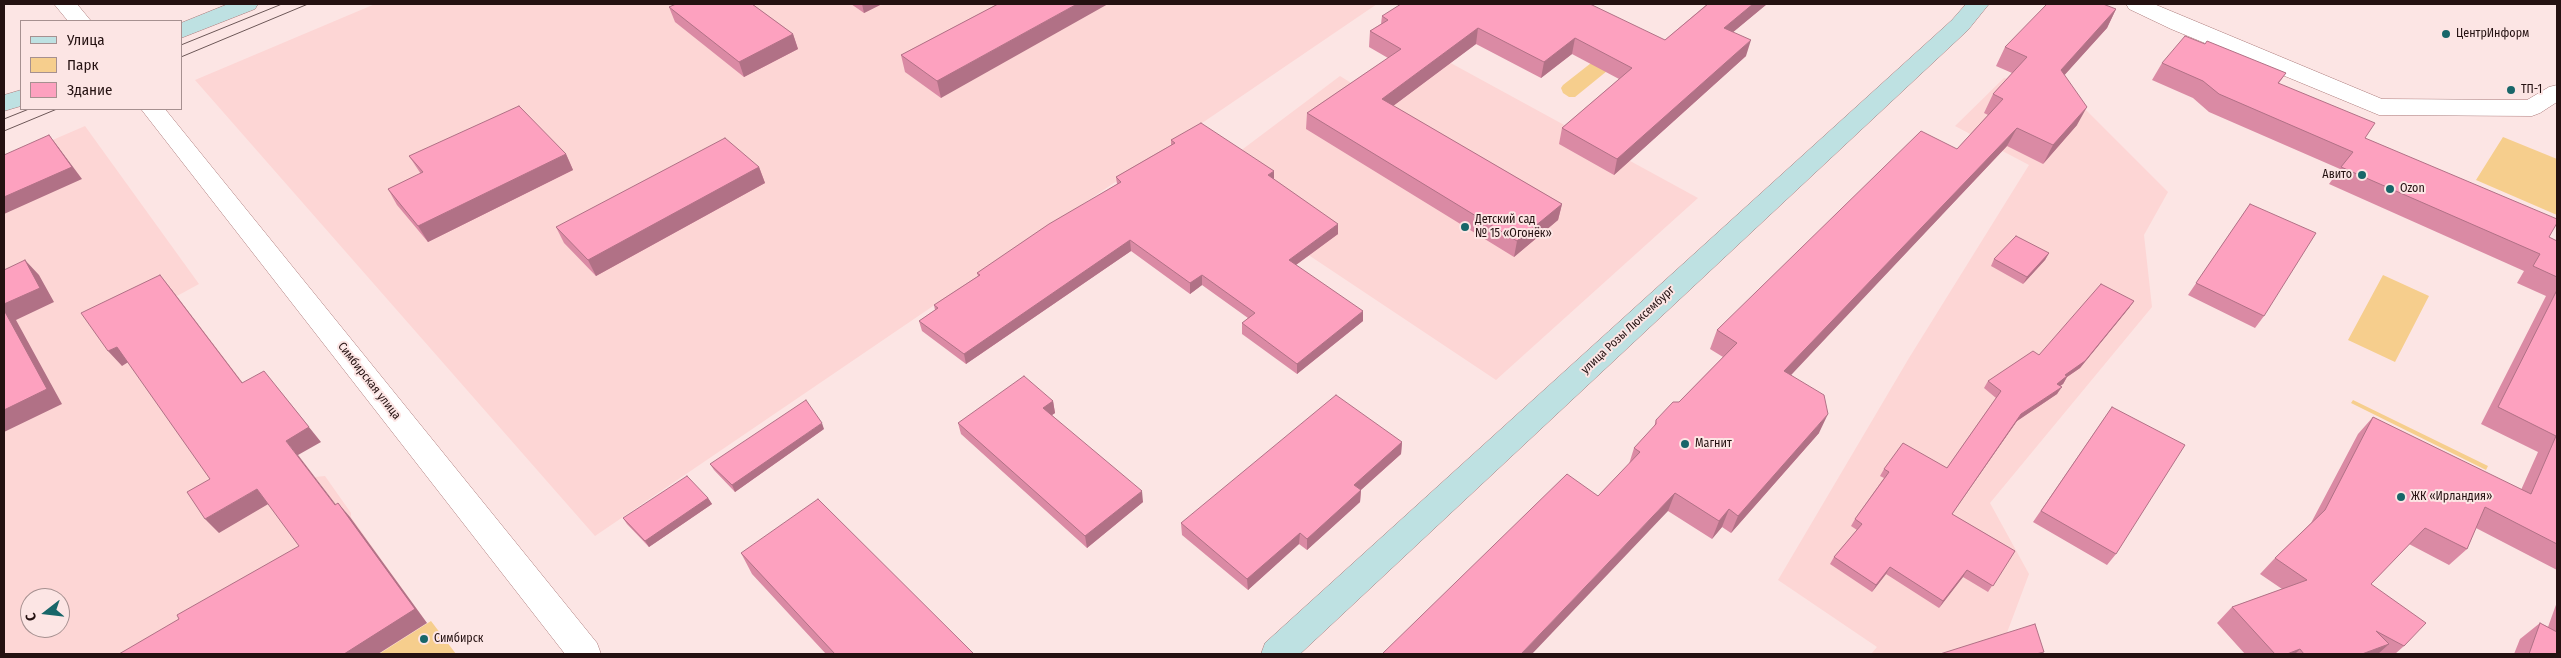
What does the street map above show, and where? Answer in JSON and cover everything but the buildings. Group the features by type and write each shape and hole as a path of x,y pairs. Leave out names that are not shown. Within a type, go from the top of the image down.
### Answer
{"main road":[{"path":"182,31 248,4"},
{"name":"улица Розы Люксембург","path":"1277,654 1960,25 1978,4"},
{"path":"4,104 20,97"}],"street":[{"path":"65,4 79,20"},
{"path":"2137,4 2179,24 2379,107 2532,108 2557,92"},
{"name":"Симбирская улица","path":"154,110 585,654"}],"shaded area":[{"path":"375,4 1377,4 595,536 195,80"},
{"name":"Детский сад № 15 «Огонёк»","path":"1425,49 1698,198 1496,380 1199,182 1340,76 1364,91"},
{"path":"2004,78 2069,93 2168,192 2144,235 2152,307 1990,503 2029,574 1999,654 1871,654 1877,647 1778,580 1909,358 2029,165 1955,126"},
{"path":"85,126 199,284 177,296 315,477 325,476 351,513 351,517 427,623 379,654 4,654 4,161"}],"green space":[{"path":"1623,38 1639,45 1575,97 1569,97 1563,93 1561,88 1563,85"},
{"path":"2503,137 2557,159 2557,215 2476,180"},
{"path":"2383,275 2429,296 2395,362 2348,340"},
{"path":"2353,400 2488,466 2486,470 2351,403"},
{"name":"Симбирск","path":"431,621 456,654 379,654"}],"tram line":[{"path":"182,45 282,4"},
{"path":"182,57 308,4"},
{"path":"4,119 26,110"},
{"path":"4,131 55,110"}],"place":[{"name":"ЦентрИнформ","path":"2446,34"},
{"name":"ТП-1","path":"2511,90"},
{"name":"Авито","path":"2362,175"},
{"name":"Ozon","path":"2390,189"},
{"name":"Детский сад № 15 «Огонёк»","path":"1465,227"},
{"name":"Магнит","path":"1685,444"},
{"name":"ЖК «Ирландия»","path":"2401,497"},
{"name":"Симбирск","path":"424,639"}]}
